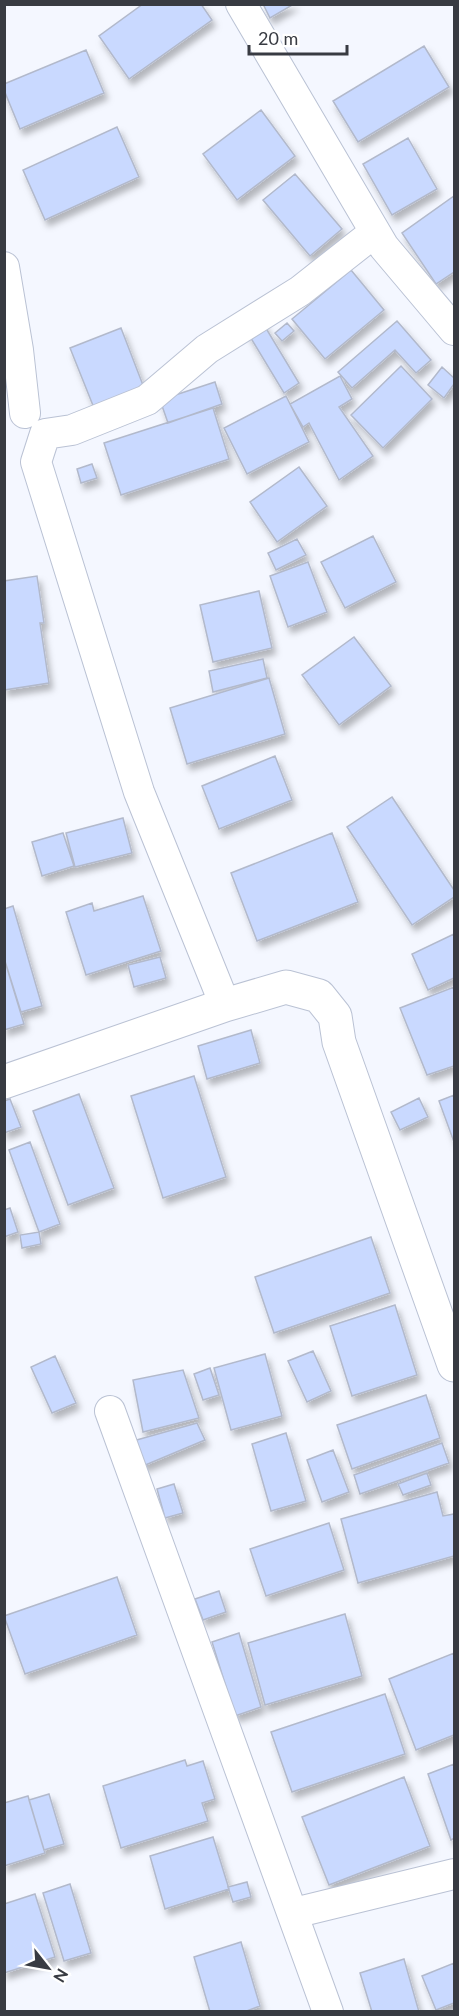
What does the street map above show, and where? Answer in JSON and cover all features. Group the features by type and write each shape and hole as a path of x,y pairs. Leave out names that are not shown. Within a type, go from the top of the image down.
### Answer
{"street":[{"path":"242,4 384,247 454,330"},
{"path":"25,417 72,430 147,400 207,349 300,291 375,232"},
{"path":"4,267 18,350 25,417 36,462 139,792 225,1005"},
{"path":"4,1082 225,1005 286,987 319,996 335,1016 339,1042 454,1365"},
{"path":"110,1411 328,2012"},
{"path":"294,1913 454,1875"}],"building":[{"path":"143,4 201,4 212,20 129,79 99,36"},
{"path":"263,4 294,4 270,18"},
{"path":"424,46 449,87 358,142 333,101"},
{"path":"86,50 104,93 20,129 4,90 4,84"},
{"path":"261,110 295,156 237,200 203,154"},
{"path":"117,127 139,177 45,220 23,170"},
{"path":"408,138 437,189 392,215 363,164"},
{"path":"295,174 342,229 310,256 263,200"},
{"path":"454,196 454,272 436,284 402,233"},
{"path":"351,270 384,310 325,359 292,319"},
{"path":"261,320 299,383 284,393 246,330"},
{"path":"397,321 431,360 416,373 395,350 352,388 338,372"},
{"path":"287,323 294,331 282,341 275,333"},
{"path":"121,328 146,393 96,413 70,348"},
{"path":"401,366 432,399 383,448 351,415"},
{"path":"442,367 454,378 454,384 444,398 428,385"},
{"path":"340,376 352,399 339,407 373,456 339,480 309,423 303,427 290,404"},
{"path":"215,382 222,404 168,423 160,400"},
{"path":"286,396 309,442 247,474 224,428"},
{"path":"213,408 229,459 121,495 104,443"},
{"path":"92,464 97,478 81,483 77,469"},
{"path":"299,467 327,506 277,542 250,502"},
{"path":"373,536 396,582 345,608 321,562"},
{"path":"297,539 306,555 276,570 268,553"},
{"path":"308,562 327,612 288,627 270,576"},
{"path":"37,576 44,623 40,623 49,683 4,690 4,581"},
{"path":"259,591 272,648 213,662 200,605"},
{"path":"354,637 391,686 339,725 302,675"},
{"path":"263,659 267,678 213,692 209,671"},
{"path":"269,678 285,734 187,764 170,708"},
{"path":"275,756 292,800 219,829 202,786"},
{"path":"392,797 454,890 454,897 412,925 347,827"},
{"path":"123,818 132,853 75,867 66,833"},
{"path":"63,833 74,866 42,876 32,842"},
{"path":"332,833 358,902 257,941 231,873"},
{"path":"143,896 161,951 86,975 66,912 92,903 94,911"},
{"path":"13,906 42,1006 21,1012 4,958 4,909"},
{"path":"454,934 454,978 428,990 412,954"},
{"path":"160,957 166,978 134,987 128,965"},
{"path":"4,958 24,1024 4,1030"},
{"path":"454,987 454,1066 427,1075 400,1008"},
{"path":"251,1030 260,1063 207,1079 198,1046"},
{"path":"194,1076 226,1177 163,1198 131,1096"},
{"path":"79,1094 114,1188 68,1205 33,1111"},
{"path":"454,1095 454,1142 439,1101"},
{"path":"419,1098 428,1117 400,1130 391,1112"},
{"path":"10,1099 21,1127 4,1133 4,1101"},
{"path":"30,1142 60,1224 39,1232 9,1150"},
{"path":"10,1208 18,1232 4,1237 4,1210"},
{"path":"39,1232 41,1244 22,1248 20,1235"},
{"path":"371,1237 390,1293 274,1333 255,1277"},
{"path":"395,1305 417,1375 352,1396 330,1326"},
{"path":"313,1351 331,1391 307,1402 288,1361"},
{"path":"265,1354 282,1416 231,1430 214,1368"},
{"path":"55,1356 76,1403 52,1413 31,1367"},
{"path":"210,1368 219,1395 203,1400 194,1374"},
{"path":"183,1370 199,1418 143,1432 133,1380"},
{"path":"426,1395 440,1438 352,1469 337,1425"},
{"path":"197,1423 205,1440 143,1466 133,1441"},
{"path":"286,1433 306,1501 271,1511 252,1444"},
{"path":"442,1443 449,1463 360,1494 354,1475"},
{"path":"333,1450 349,1492 322,1502 307,1460"},
{"path":"427,1473 431,1485 403,1495 398,1484"},
{"path":"174,1484 183,1513 165,1518 157,1489"},
{"path":"437,1492 443,1516 454,1514 454,1556 358,1583 341,1519"},
{"path":"329,1523 344,1570 266,1596 250,1549"},
{"path":"117,1577 137,1635 25,1674 4,1616"},
{"path":"219,1591 226,1612 203,1620 195,1599"},
{"path":"345,1614 362,1676 265,1705 248,1643"},
{"path":"239,1633 261,1707 235,1716 212,1642"},
{"path":"454,1653 454,1735 416,1750 389,1679"},
{"path":"385,1694 405,1754 292,1792 271,1732"},
{"path":"185,1760 187,1766 203,1761 215,1799 202,1803 208,1821 121,1848 103,1786"},
{"path":"454,1764 454,1838 451,1840 428,1774"},
{"path":"404,1777 430,1846 329,1885 302,1817"},
{"path":"49,1794 64,1844 44,1850 29,1800"},
{"path":"28,1796 45,1853 4,1866 4,1803"},
{"path":"213,1837 229,1889 165,1909 150,1856"},
{"path":"247,1882 251,1897 233,1902 228,1887"},
{"path":"70,1884 91,1953 64,1961 43,1893"},
{"path":"35,1894 55,1957 4,1973 4,1904"},
{"path":"241,1942 260,2006 244,2012 210,2012 194,1957"},
{"path":"404,1959 419,2012 372,2012 360,1973"},
{"path":"454,1963 454,2003 436,2010 422,1976"}]}
